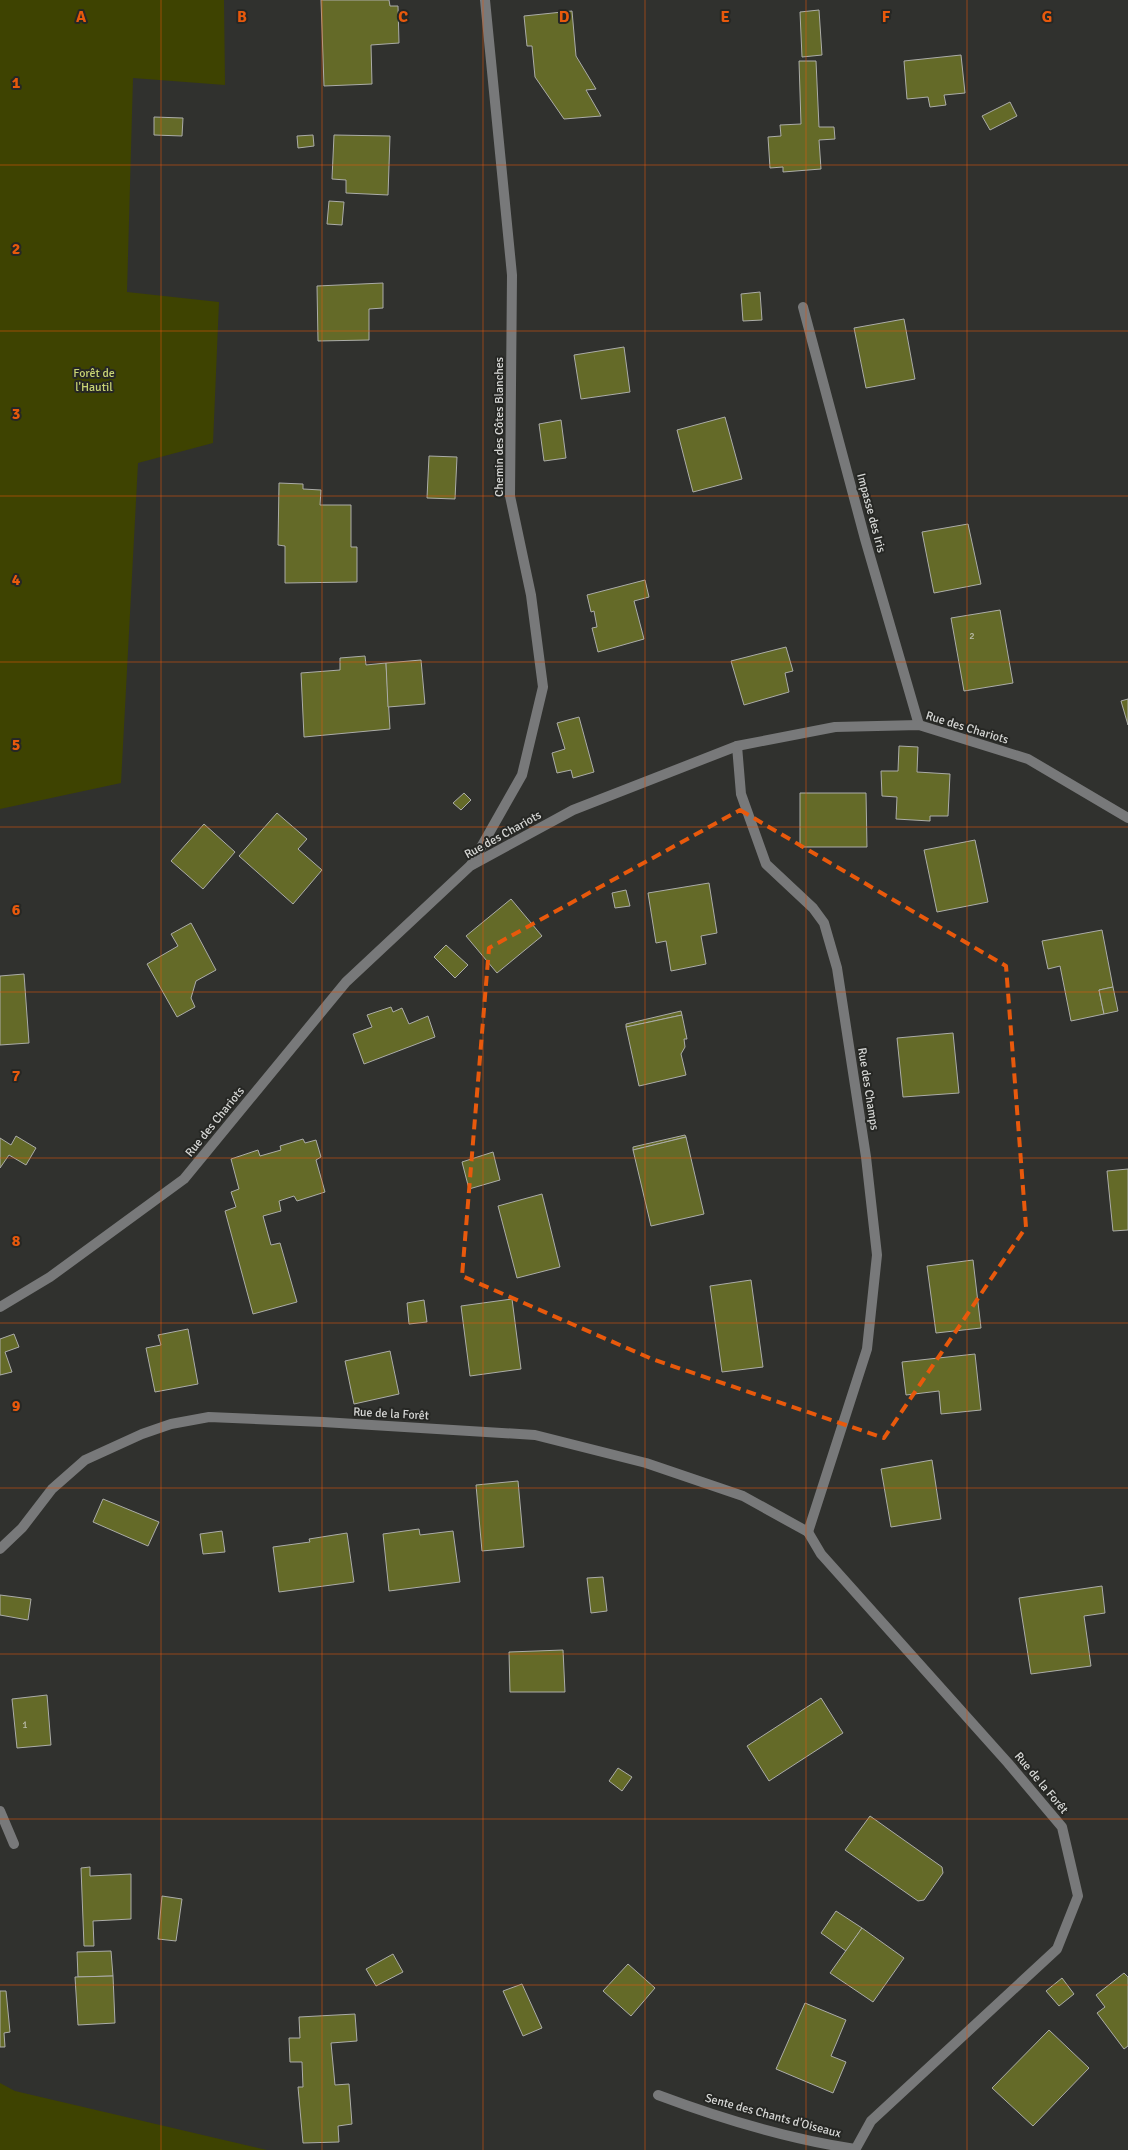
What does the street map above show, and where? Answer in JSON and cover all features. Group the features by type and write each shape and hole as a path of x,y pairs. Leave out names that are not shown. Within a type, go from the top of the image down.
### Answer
{"street":[{"name":"Chemin des Côtes Blanches","path":"470,866 522,775 543,687 531,594 510,496 512,275 484,0"},
{"name":"Impasse des Iris","path":"802,307 865,538 919,725"},
{"name":"Rue des Chariots","path":"0,1308 50,1276 184,1180 346,982 470,866 573,810 737,746 835,727 919,725 1028,760 1128,818"},
{"name":"Rue des Champs","path":"737,746 741,794 766,864 813,908 824,923 830,938 837,968 873,1208 877,1255 867,1349 808,1532"},
{"name":"Rue de la Forêt","path":"0,1549 22,1528 52,1489 84,1460 142,1434 171,1424 209,1417 535,1435 646,1463 743,1496 808,1532 821,1554 1008,1763 1062,1827 1078,1896 1057,1948 871,2121 855,2150"},
{"path":"0,1811 14,1844"},
{"name":"Sente des Chants d'Oiseaux","path":"658,2095 716,2117 829,2146 855,2150"}],"highlighted area":[{"path":"740,810 1006,966 1026,1227 884,1438 652,1359 462,1276 489,948"}],"green space":[{"name":"Forêt de l'Hautil","path":"0,0 224,0 225,85 133,78 127,292 219,302 213,443 138,463 121,783 0,809"},
{"path":"0,2083 15,2091 267,2150 0,2150"}],"building":[{"path":"321,0 389,0 390,6 398,6 399,43 371,45 372,84 324,86"},
{"path":"819,10 822,55 802,57 800,12"},
{"path":"572,11 576,56 596,89 586,90 601,116 564,119 535,77 532,46 527,46 524,16"},
{"path":"961,55 965,93 944,95 946,105 930,107 928,97 907,99 904,61"},
{"path":"799,61 816,61 819,127 834,127 835,139 819,140 821,169 783,172 783,167 770,168 768,137 781,136 780,125 801,124"},
{"path":"1010,102 1017,116 990,130 982,116"},
{"path":"154,117 183,118 182,136 154,135"},
{"path":"313,135 314,146 298,148 297,136"},
{"path":"334,135 390,136 388,195 346,193 346,180 332,179"},
{"path":"329,201 344,202 342,225 327,224"},
{"path":"383,283 383,308 369,309 369,340 318,341 317,286"},
{"path":"760,292 762,320 743,321 741,294"},
{"path":"904,319 915,379 866,388 854,328"},
{"path":"624,347 630,392 581,399 574,355"},
{"path":"725,417 742,479 693,492 677,430"},
{"path":"561,420 566,458 544,461 539,424"},
{"path":"429,456 457,457 455,499 427,498"},
{"path":"279,483 303,484 303,489 321,490 320,505 351,505 351,547 357,547 357,582 285,583 285,546 278,545"},
{"path":"968,524 981,584 934,593 922,532"},
{"path":"645,580 649,597 634,601 644,639 598,652 592,628 597,627 594,611 591,612 587,595"},
{"path":"1000,610 1013,683 964,691 951,618"},
{"path":"786,647 793,671 785,673 789,692 744,705 731,661"},
{"path":"365,656 366,665 386,663 390,729 304,737 301,673 340,670 340,658"},
{"path":"421,660 425,704 388,707 386,663"},
{"path":"1128,699 1128,725 1121,701"},
{"path":"579,717 594,772 573,778 571,770 557,773 552,753 565,749 557,723"},
{"path":"899,746 918,747 917,772 950,774 948,816 930,816 930,821 896,819 897,797 882,796 881,771 898,771"},
{"path":"464,793 471,800 461,810 453,803"},
{"path":"800,793 866,793 867,847 800,847"},
{"path":"277,813 307,839 298,849 322,870 293,904 239,856"},
{"path":"204,824 235,852 203,889 171,861"},
{"path":"975,840 988,902 937,912 924,850"},
{"path":"709,883 717,933 701,936 706,964 671,971 666,941 656,943 648,893"},
{"path":"626,890 630,906 615,908 612,893"},
{"path":"511,899 542,936 497,973 466,936"},
{"path":"191,923 216,970 196,981 191,998 195,1007 177,1017 147,964 178,946 171,934"},
{"path":"1102,930 1113,987 1099,990 1104,1014 1071,1021 1060,966 1048,969 1042,941"},
{"path":"446,945 468,965 455,978 434,957"},
{"path":"24,974 29,1043 0,1045 0,976"},
{"path":"1113,987 1118,1011 1104,1014 1099,990"},
{"path":"391,1007 393,1012 402,1008 409,1024 428,1016 435,1037 364,1064 353,1034 372,1027 367,1015"},
{"path":"681,1011 682,1015 626,1027 626,1024"},
{"path":"682,1015 687,1039 684,1039 685,1047 681,1054 686,1075 639,1086 626,1027"},
{"path":"953,1033 959,1093 903,1097 897,1038"},
{"path":"685,1135 686,1137 633,1150 633,1147"},
{"path":"16,1136 36,1148 26,1165 9,1155 0,1168 0,1138 11,1145"},
{"path":"686,1137 704,1214 651,1226 633,1150"},
{"path":"303,1139 305,1143 316,1140 321,1157 316,1160 325,1192 297,1201 294,1196 279,1201 281,1211 263,1216 271,1245 280,1243 297,1302 253,1314 225,1211 236,1207 231,1192 239,1189 231,1159 258,1150 260,1156 281,1150 280,1146"},
{"path":"493,1152 500,1180 469,1189 462,1162"},
{"path":"1128,1169 1128,1230 1113,1231 1107,1171"},
{"path":"542,1194 560,1267 517,1278 498,1206"},
{"path":"973,1260 981,1328 936,1333 927,1266"},
{"path":"751,1280 763,1367 722,1372 710,1286"},
{"path":"512,1299 521,1369 470,1376 461,1306"},
{"path":"424,1300 427,1322 409,1324 407,1303"},
{"path":"188,1329 198,1384 155,1392 146,1348 161,1345 158,1335"},
{"path":"14,1334 19,1347 5,1352 12,1372 0,1375 0,1339"},
{"path":"390,1351 399,1394 354,1404 345,1361"},
{"path":"975,1354 981,1410 941,1414 939,1391 906,1395 902,1362"},
{"path":"932,1460 941,1519 891,1527 881,1469"},
{"path":"518,1481 524,1547 482,1551 476,1485"},
{"path":"103,1499 159,1522 148,1546 93,1522"},
{"path":"419,1529 420,1535 453,1531 460,1582 389,1591 383,1534"},
{"path":"222,1531 225,1552 203,1554 200,1534"},
{"path":"347,1533 354,1582 279,1592 273,1547 310,1542 309,1539"},
{"path":"603,1577 607,1611 591,1613 587,1578"},
{"path":"1102,1586 1105,1613 1084,1616 1091,1666 1031,1674 1019,1598"},
{"path":"0,1595 31,1599 28,1620 0,1615"},
{"path":"563,1650 565,1692 510,1692 509,1652"},
{"path":"47,1695 51,1745 17,1748 12,1699"},
{"path":"821,1698 843,1733 769,1781 747,1746"},
{"path":"618,1768 632,1777 622,1791 609,1781"},
{"path":"870,1816 942,1867 943,1873 924,1900 918,1901 845,1850"},
{"path":"90,1867 90,1876 131,1874 131,1919 93,1921 94,1946 84,1946 81,1868"},
{"path":"162,1896 182,1899 176,1941 158,1939"},
{"path":"836,1911 862,1928 846,1951 821,1933"},
{"path":"862,1928 904,1958 873,2002 830,1973"},
{"path":"111,1951 113,1976 78,1977 77,1952"},
{"path":"393,1954 403,1972 376,1986 366,1969"},
{"path":"628,1964 655,1988 631,2016 603,1991"},
{"path":"1124,1973 1128,1977 1128,2046 1124,2049 1097,2013 1105,2007 1096,1995"},
{"path":"113,1976 115,2023 78,2025 75,1977"},
{"path":"1062,1978 1074,1994 1059,2006 1046,1991"},
{"path":"522,1984 542,2028 523,2036 503,1991"},
{"path":"0,1991 6,1991 10,2032 4,2033 5,2047 0,2047"},
{"path":"805,2003 846,2020 831,2056 846,2062 833,2093 776,2069"},
{"path":"355,2014 357,2041 331,2043 335,2085 349,2084 352,2124 338,2126 339,2142 303,2143 298,2087 303,2087 302,2062 290,2062 289,2038 300,2038 299,2017"},
{"path":"1049,2030 1089,2068 1033,2126 992,2088"}]}
